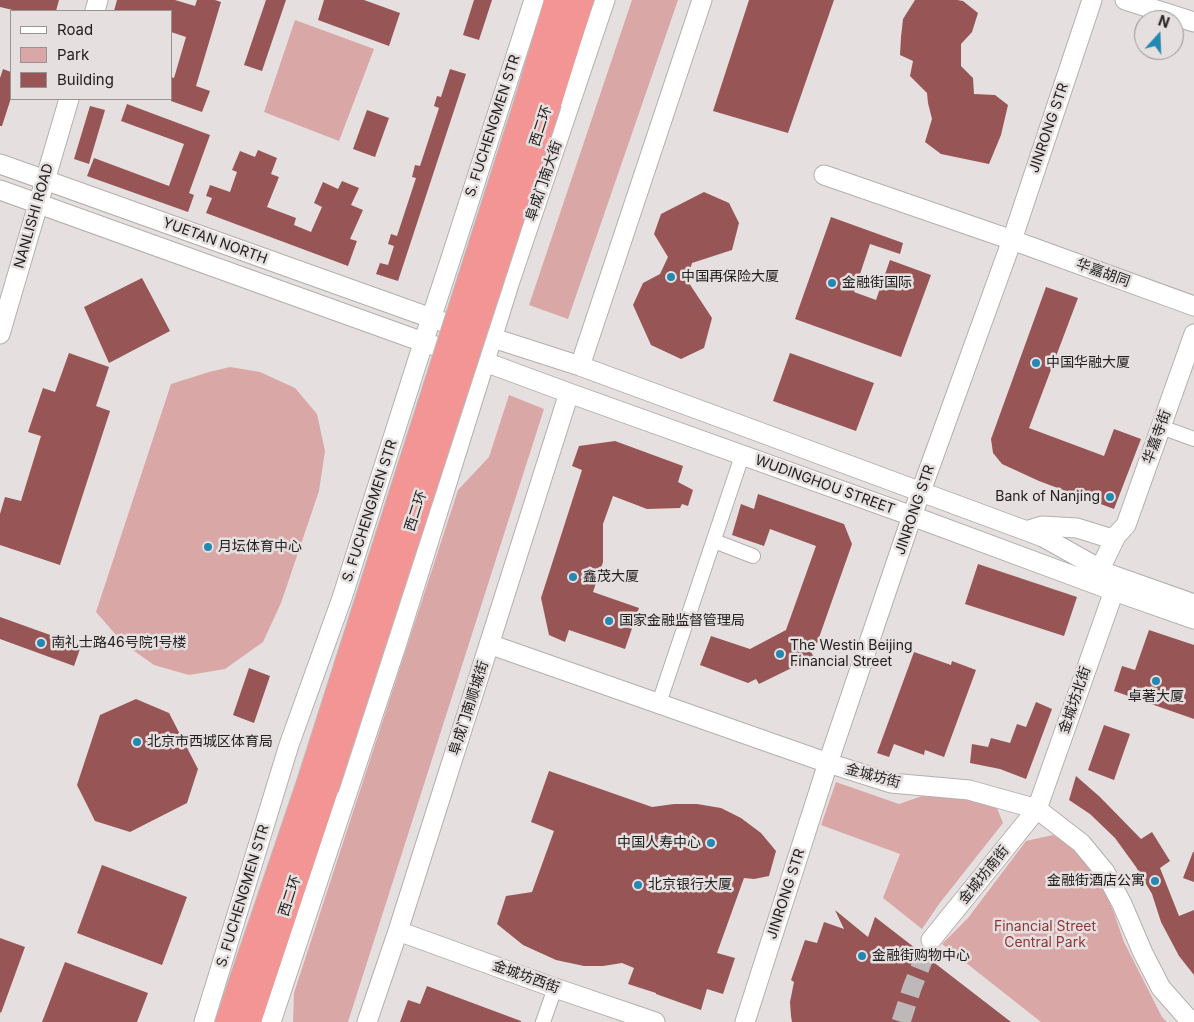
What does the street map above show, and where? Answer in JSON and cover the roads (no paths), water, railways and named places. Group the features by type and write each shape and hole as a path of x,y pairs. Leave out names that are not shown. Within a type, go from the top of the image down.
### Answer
{"highway":[{"name":"西二环","path":"248,1022 332,769 538,101 557,0"},
{"name":"西二环","path":"228,1022 538,101 581,0"}],"street":[{"name":"S. FUCHENGMEN STR","path":"204,1022 290,745 342,598 534,0"},
{"name":"阜成门南大街","path":"485,362 509,284 605,0"},
{"path":"580,366 702,0"},
{"name":"JINRONG STR","path":"744,1022 828,764 920,492 1012,240 1092,0"},
{"path":"1125,0 1194,22"},
{"name":"NANLISHI ROAD","path":"0,334 69,100"},
{"name":"YUETAN NORTH","path":"0,164 431,318 493,337"},
{"name":"华嘉胡同","path":"824,175 1194,306"},
{"name":"YUETAN NORTH","path":"0,190 423,342 485,362"},
{"path":"449,264 509,284"},
{"name":"华嘉寺街","path":"1100,569 1116,536 1126,525 1194,334"},
{"name":"WUDINGHOU STREET","path":"493,337 580,366 1043,537 1109,574 1194,604"},
{"path":"271,1022 394,652 485,362"},
{"name":"WUDINGHOU STREET","path":"485,362 1194,619"},
{"name":"阜成门南顺城街","path":"367,1022 398,931 569,393"},
{"path":"1161,427 1194,439"},
{"path":"659,703 742,456"},
{"path":"1027,531 1042,526 1077,528 1109,538 1116,536"},
{"path":"714,542 753,556"},
{"name":"金城坊北街","path":"1037,809 1114,591"},
{"name":"金城坊街","path":"489,644 828,764 891,783 969,790 1037,809 1081,843 1105,872 1122,904 1143,953 1162,988 1191,1022"},
{"name":"金城坊南街","path":"931,940 1037,809"},
{"name":"金城坊西街","path":"398,931 655,1022"},
{"path":"543,1022 555,988"}],"tunnel":[{"path":"901,1022 931,940"}],"place":[{"name":"中国再保险大厦","path":"671,277"},
{"name":"金融街国际","path":"832,283"},
{"name":"中国华融大厦","path":"1036,363"},
{"name":"Bank of Nanjing","path":"1110,497"},
{"name":"月坛体育中心","path":"208,547"},
{"name":"鑫茂大厦","path":"573,577"},
{"name":"国家金融监督管理局","path":"609,621"},
{"name":"南礼士路46号院1号楼","path":"41,643"},
{"name":"The Westin Beijing Financial Street","path":"780,654"},
{"name":"卓著大厦","path":"1156,681"},
{"name":"北京市西城区体育局","path":"137,742"},
{"name":"中国人寿中心","path":"711,843"},
{"name":"金融街酒店公寓","path":"1155,881"},
{"name":"北京银行大厦","path":"638,885"},
{"name":"金融街购物中心","path":"862,956"}],"park label":[{"name":"Financial Street Central Park","path":"1045,936"}]}
